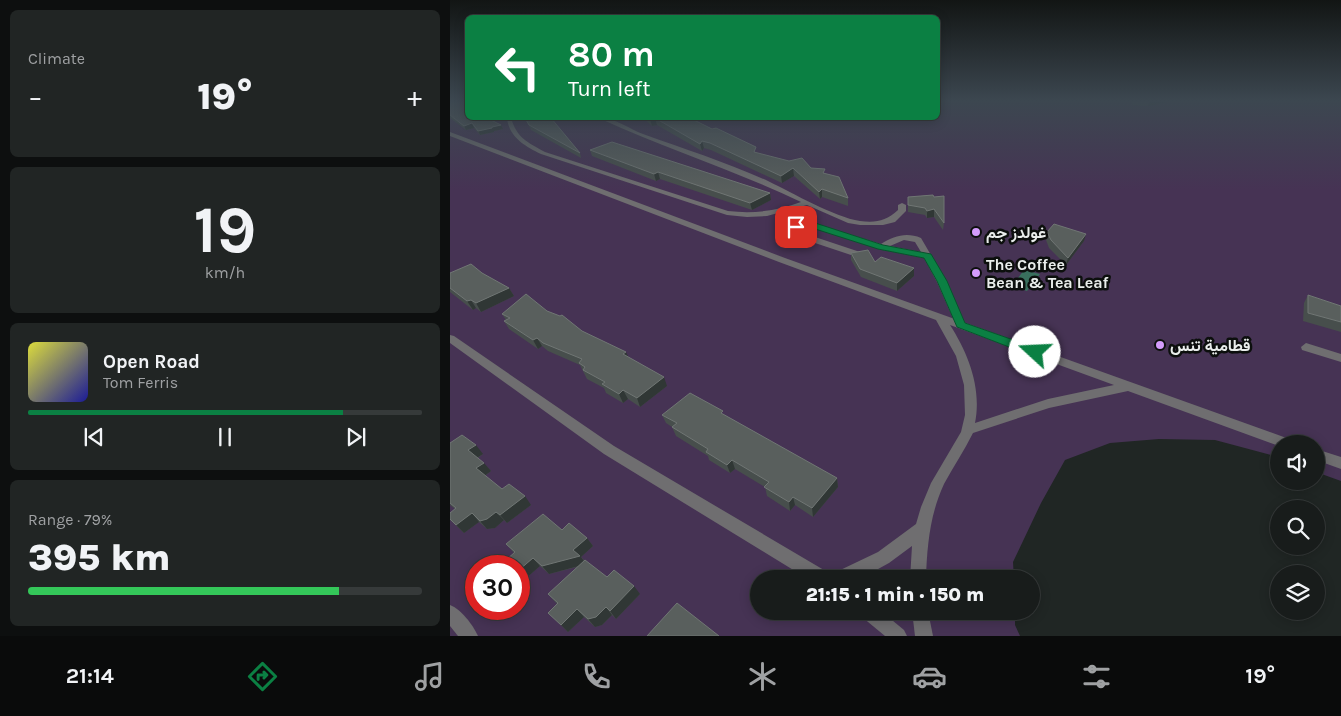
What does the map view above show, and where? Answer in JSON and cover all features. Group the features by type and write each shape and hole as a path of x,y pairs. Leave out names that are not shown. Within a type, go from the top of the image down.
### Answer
{"street":[{"path":"512,130 517,137 543,153 727,213 758,216 775,213 806,203"},
{"path":"629,130 764,182 831,214 860,223 871,224 892,220 899,216 903,209 902,205"},
{"path":"450,134 940,318 1270,438"},
{"path":"860,255 797,234 794,230 802,224 809,224 882,247 927,256"},
{"path":"882,247 898,238 911,238 921,243 942,281 961,325"},
{"path":"919,570 922,528 937,486 968,430 970,407 969,386 959,349 940,318"},
{"path":"450,338 609,450 807,570"},
{"path":"1306,347 1341,358"},
{"path":"968,430 1048,404 1127,386"},
{"path":"1325,457 1341,463"},
{"path":"859,570 881,560 903,545 922,528"},
{"path":"450,613 470,636"},
{"path":"879,620 898,636"},
{"path":"921,620 924,636"}],"shaded area":[{"path":"450,130 1341,130 1341,481 1325,475 1325,435 1270,435 1270,455 1215,440 1159,439 1110,443 1065,460 1041,503 1013,562 1013,570 750,570 750,620 1015,620 1020,636 450,636"},
{"path":"1024,270 1040,274 1027,291 1012,286"}],"building":[{"path":"538,130 561,130 580,153"},
{"path":"675,130 720,130 756,147 754,152 789,161 802,158 811,168 825,169 823,173 839,177 848,198 822,189 819,192 793,168 781,176 710,143 702,141 700,144"},
{"path":"612,142 770,193 750,203 658,172 654,174 590,150"},
{"path":"933,195 934,197 944,196 944,223 934,209 927,211 925,208 908,205 908,197"},
{"path":"1054,224 1086,234 1068,258 1051,240 1047,232"},
{"path":"868,250 875,262 881,257 914,268 897,283 860,269 851,253"},
{"path":"471,264 482,273 509,288 476,303 471,300 467,301 450,288 450,273"},
{"path":"526,294 547,311 562,315 582,331 626,352 623,354 664,377 637,398 623,390 619,394 602,384 605,382 583,370 585,367 579,363 582,359 543,343 537,338 533,340 504,321 510,318 502,314"},
{"path":"1308,295 1341,306 1341,322 1308,313"},
{"path":"690,393 723,411 721,413 837,478 812,508 793,497 789,502 764,487 769,482 732,460 727,465 706,452 708,449 672,427 677,423 662,415"},
{"path":"462,435 476,445 468,450 484,463 476,468 502,489 509,484 525,496 500,515 496,512 487,519 480,521 472,513 456,525 450,519 450,513 456,508 450,503 450,443"},
{"path":"543,514 562,530 569,523 587,538 573,550 580,556 542,566 533,558 530,561 530,555 512,555 515,552 506,544"},
{"path":"585,560 607,577 614,570 634,586 610,611 606,607 596,617 588,619 577,609 561,625 548,613 558,603 548,594"},
{"path":"677,603 719,636 647,636"}],"place":[{"name":"غولدز جم","path":"976,232"},
{"name":"The Coffee Bean & Tea Leaf","path":"976,273"},
{"name":"قطامية تنس","path":"1160,345"}],"route":[{"path":"796,227 802,224 809,224 882,247 927,256 942,281 961,325 1035,352"}]}
